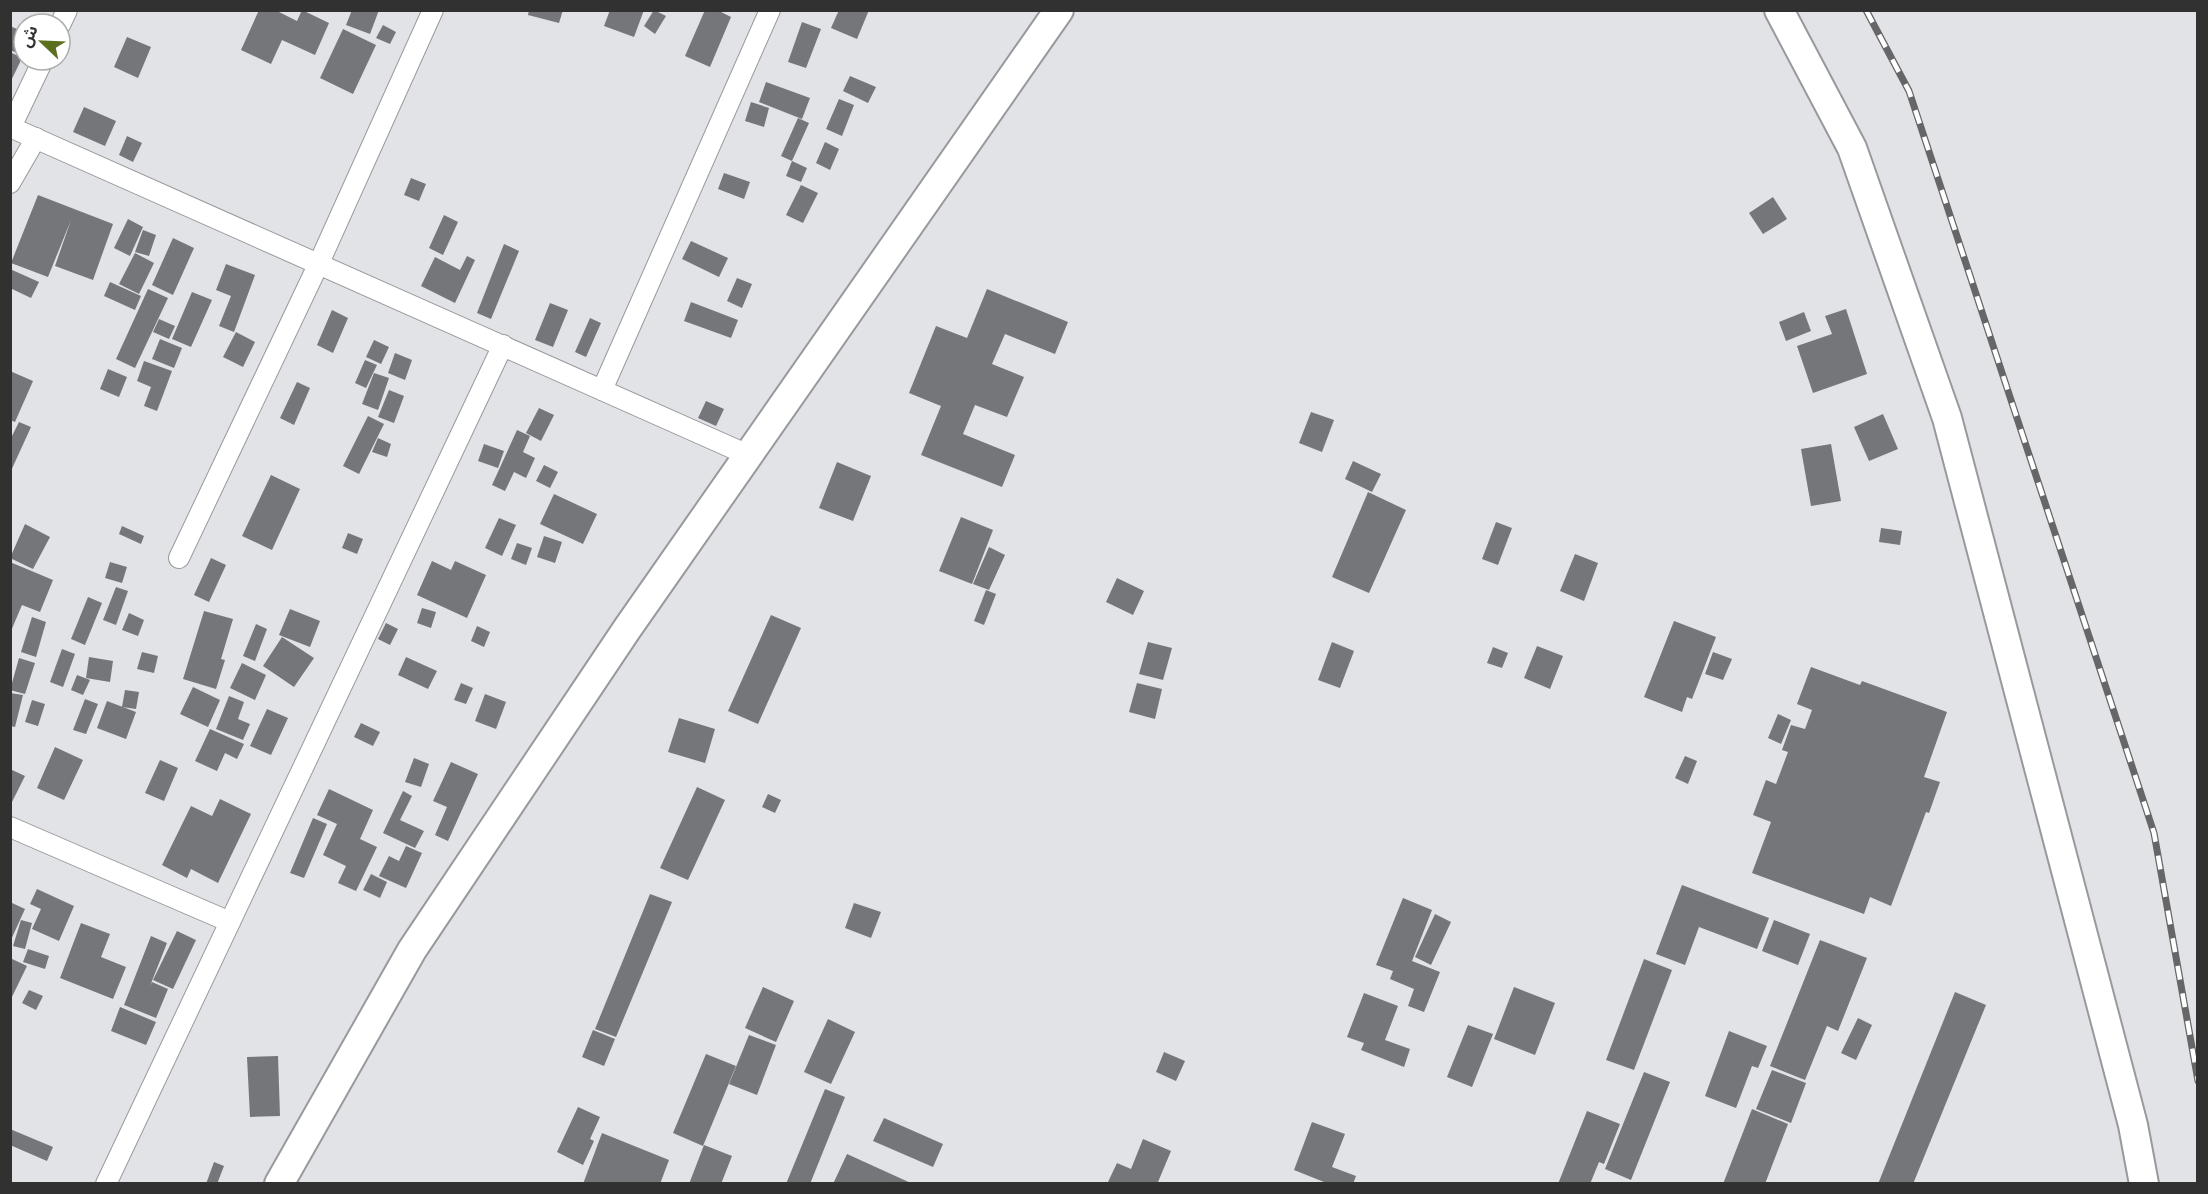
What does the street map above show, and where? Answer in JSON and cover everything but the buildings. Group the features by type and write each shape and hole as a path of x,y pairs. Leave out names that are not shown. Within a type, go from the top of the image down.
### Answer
{"main road":[{"path":"279,1184 412,951 627,629 1059,10"},
{"path":"1779,10 1852,147 1947,418 2133,1125 2144,1184"}],"street":[{"path":"179,558 319,263 433,10"},
{"path":"602,390 770,10"},
{"path":"37,72 11,127 748,455"},
{"path":"10,183 36,138"},
{"path":"106,1184 503,345"},
{"path":"10,826 230,922"}],"railway":[{"path":"1866,10 1909,91 2154,833 2198,1081"}]}
